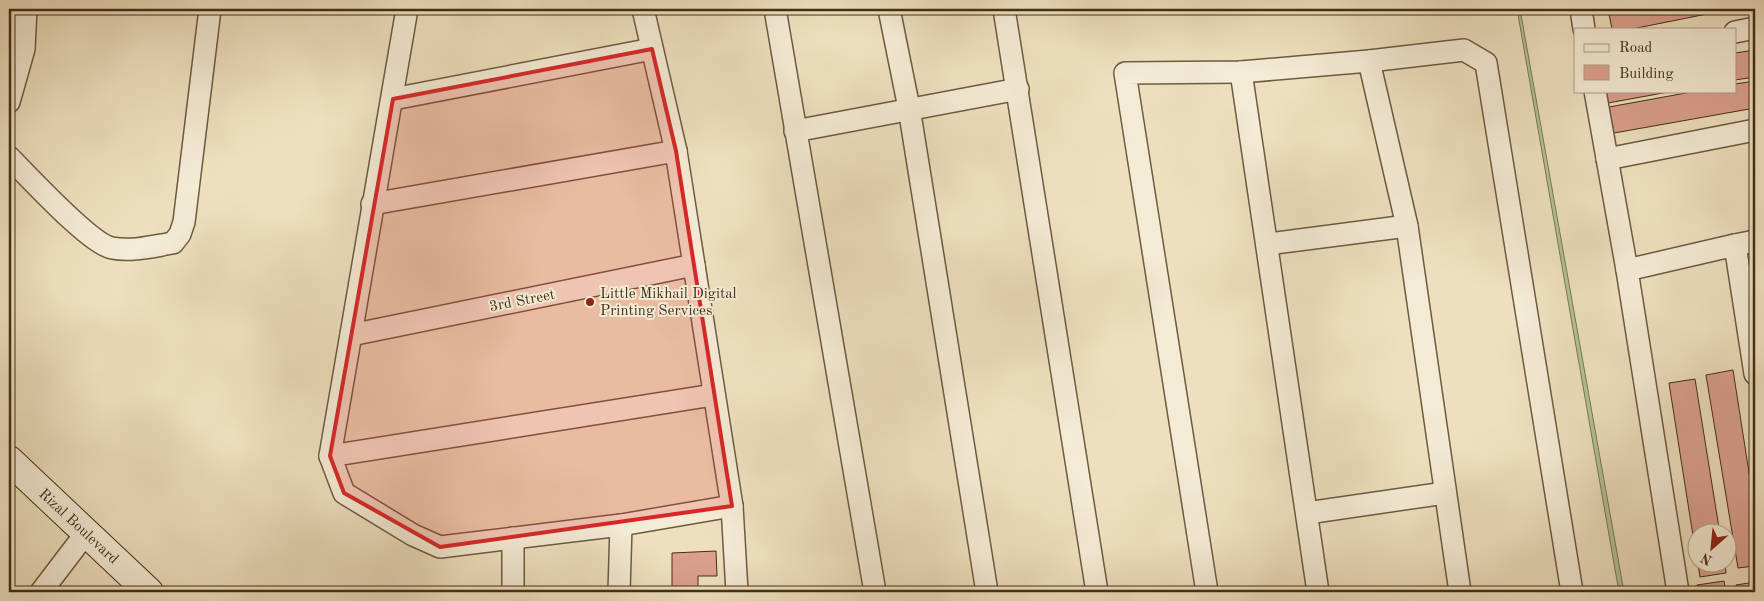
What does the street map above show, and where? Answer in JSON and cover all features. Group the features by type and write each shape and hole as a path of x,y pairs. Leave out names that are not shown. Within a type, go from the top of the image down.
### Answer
{"main road":[{"name":"Rizal Boulevard","path":"9,460 149,592"}],"street":[{"path":"9,102 24,49 26,9"},
{"path":"9,156 77,225 105,246 124,249 173,243 180,234 184,222 210,9"},
{"path":"407,9 330,456 344,493 413,535 440,547 620,525 732,506"},
{"path":"643,9 676,151 732,506 737,592"},
{"path":"775,9 875,592"},
{"path":"889,9 909,108 987,592"},
{"path":"1004,9 1097,592"},
{"path":"1580,9 1584,28"},
{"path":"1736,32 1755,28"},
{"path":"392,99 652,49"},
{"path":"1208,592 1125,73 1241,72 1369,61 1464,50 1486,63 1572,592"},
{"path":"1369,61 1407,226 1460,592"},
{"path":"1241,72 1268,244 1318,592"},
{"path":"795,131 909,108 1018,89"},
{"path":"1595,92 1627,270 1678,592"},
{"path":"1607,159 1755,130"},
{"path":"372,204 676,151"},
{"path":"1268,244 1407,226"},
{"path":"1627,270 1745,243 1755,374"},
{"name":"3rd Street","path":"351,335 694,265"},
{"path":"330,456 713,395"},
{"path":"1307,513 1445,493"},
{"path":"619,592 620,525"},
{"path":"41,592 86,533"},
{"path":"513,538 513,592"}],"highlighted area":[{"path":"652,49 676,151 732,506 440,547 344,493 330,456 393,99"}],"green space":[{"path":"1517,9 1520,9 1624,592 1619,592"}],"building":[{"path":"1608,9 1732,9 1637,28 1612,28"},
{"path":"1755,50 1755,77 1736,80 1736,53"},
{"path":"1755,81 1755,108 1614,133 1609,107 1692,92 1736,92 1736,84"},
{"path":"1606,92 1668,92 1608,103"},
{"path":"1733,370 1755,511 1755,566 1738,568 1736,524 1731,524 1706,375"},
{"path":"1695,379 1718,524 1691,524 1669,383"},
{"path":"716,551 717,576 698,576 698,592 672,592 672,553"},
{"path":"1700,574 1720,574 1700,577"},
{"path":"1724,581 1726,592 1698,592 1697,585"},
{"path":"1755,582 1755,592 1737,592 1736,585"}],"place":[{"name":"Little Mikhail Digital Printing Services","path":"590,302"}]}
